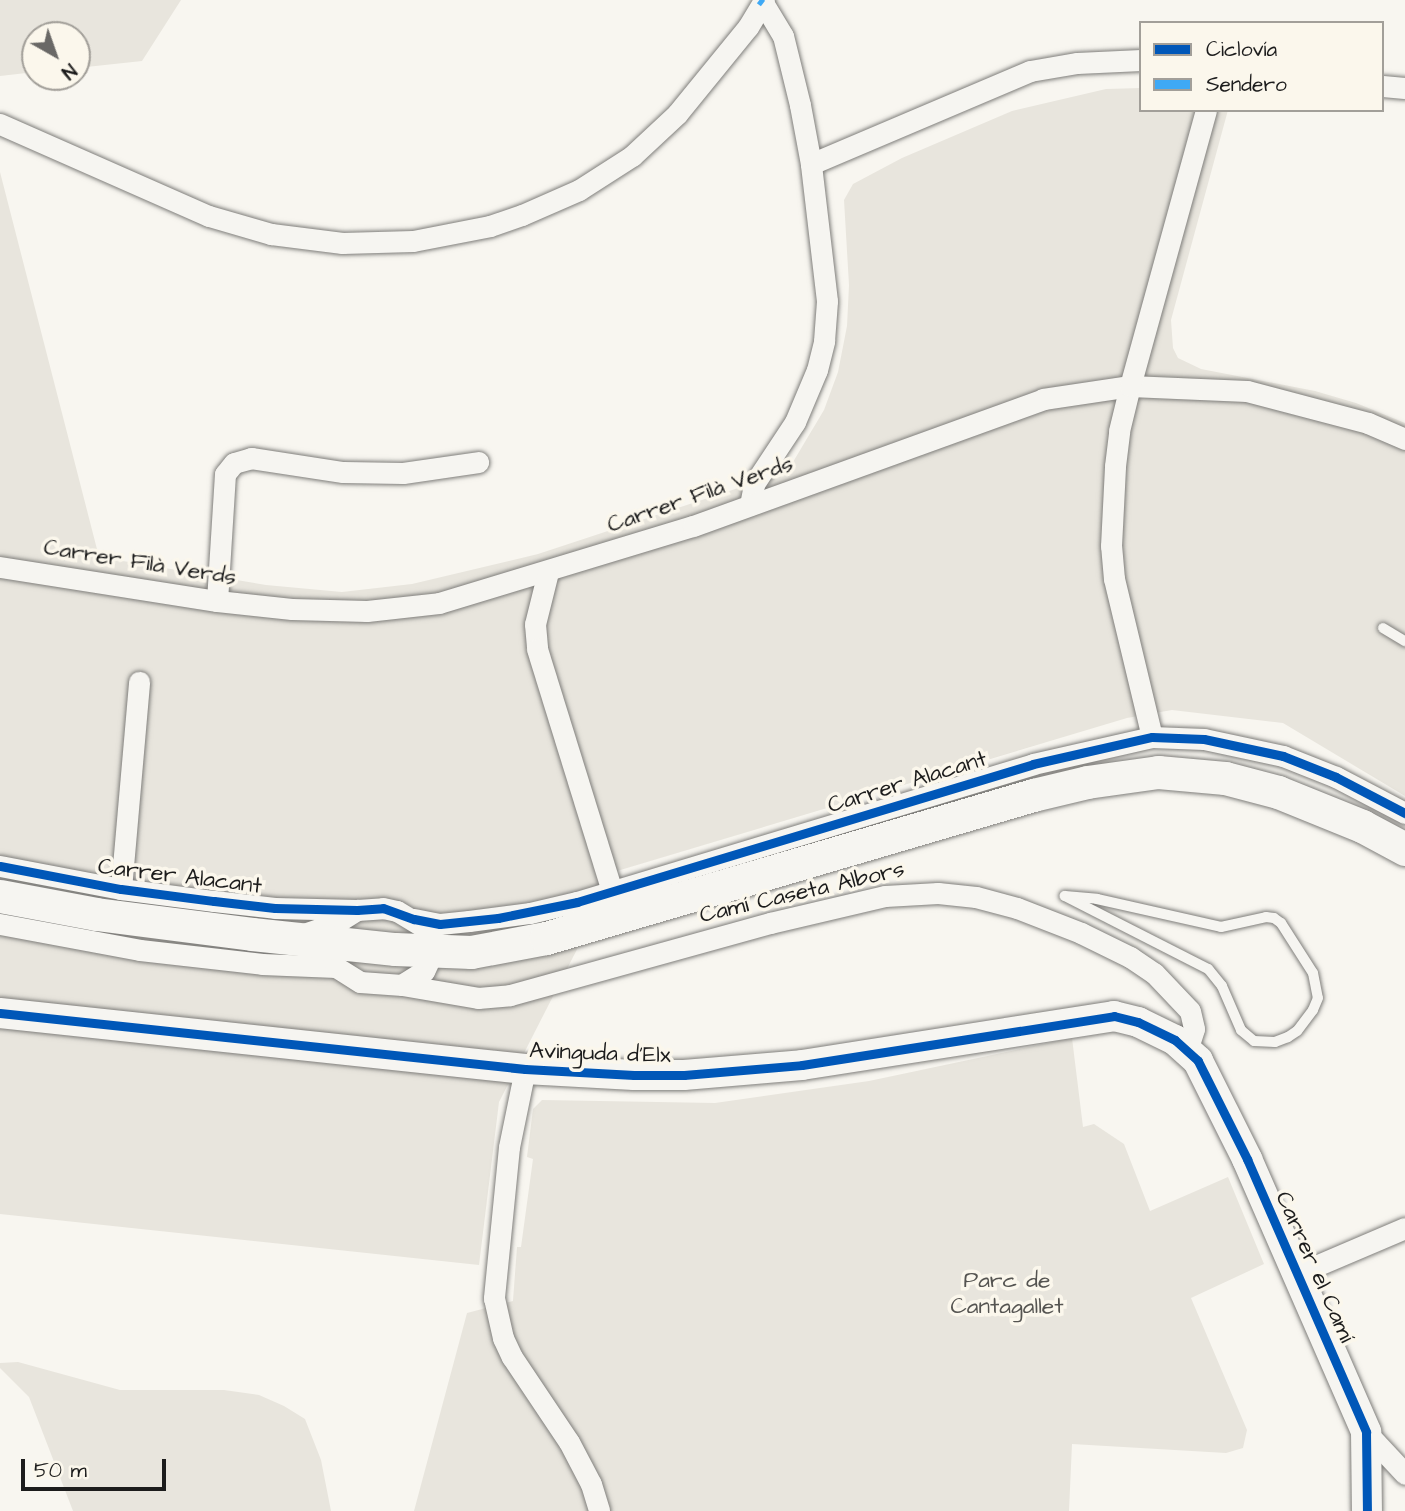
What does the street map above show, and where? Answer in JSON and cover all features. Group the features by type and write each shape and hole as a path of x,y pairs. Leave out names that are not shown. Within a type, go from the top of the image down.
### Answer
{"main road":[{"name":"Carrer Alacant","path":"0,896 96,914 333,944 423,942 471,952 545,938 1033,795 1141,773 1189,773 1258,785 1319,807 1405,849"}],"street":[{"path":"0,124 209,216 260,231 342,243 414,241 490,226 522,215 579,190 624,162 677,114 748,27 763,1"},
{"path":"750,505 754,484 794,422 808,394 824,341 826,278 811,164 783,36 763,1"},
{"path":"811,164 1030,71 1077,63 1139,60"},
{"path":"1384,86 1405,88"},
{"path":"1152,737 1119,609 1111,547 1119,430 1205,112"},
{"name":"Carrer Filà Verds","path":"0,567 218,601 292,609 367,611 439,603 620,550 1043,399 1130,386 1247,391 1368,423 1405,439"},
{"path":"218,601 225,474 234,463 251,458 343,472 403,473 478,462"},
{"path":"548,572 535,624 537,649 612,892"},
{"path":"121,889 139,682"},
{"name":"Carrer Alacant","path":"0,866 121,889 275,908 390,909 423,942 440,924 508,916 612,892 1020,767 1079,751 1152,737 1204,738 1283,756 1336,777 1405,813"},
{"name":"Camí Caseta Albors","path":"333,944 360,982 402,985 478,998 510,995 781,920 886,896 947,893 995,902 1055,922 1109,946 1154,973 1190,1010 1194,1029 1188,1050"},
{"path":"333,944 357,910"},
{"name":"Carrer Alacant","path":"0,924 140,950 262,964 333,944"},
{"path":"402,985 423,942"},
{"name":"Avinguda d'Elx","path":"0,1013 525,1069 634,1075 764,1069 1114,1016 1150,1027 1188,1050"},
{"name":"Carrer el Camí","path":"1188,1050 1213,1086 1366,1432 1367,1511"},
{"path":"525,1069 509,1147 494,1298 503,1338 512,1357 569,1442 592,1484 599,1511"},
{"path":"1297,1274 1405,1228"},
{"path":"1366,1432 1405,1474"}],"lane":[{"path":"1383,628 1405,641"},
{"path":"1065,896 1097,899 1221,927 1266,917 1274,918 1282,923 1313,973 1318,998 1313,1010 1288,1038 1275,1042 1254,1041 1241,1030 1222,986 1209,969 1065,896"}],"shaded area":[{"path":"0,0 181,0 142,61 91,66 91,21 21,21 21,74 0,76"},
{"path":"1139,88 1139,112 1227,112 1171,320 1173,348 1178,358 1201,369 1315,391 1356,403 1405,423 1405,796 1283,723 1172,710 1127,718 617,871 499,1102 479,1265 0,1214 0,172 99,557 266,585 342,592 412,584 538,554 787,472 824,410 838,372 847,326 849,285 844,200 853,184 902,158 1012,111 1106,89"},
{"name":"Parc de Cantagallet","path":"1072,1038 1083,1127 1094,1124 1124,1144 1150,1211 1228,1177 1264,1264 1191,1298 1247,1430 1243,1448 1226,1453 1072,1444 1069,1511 414,1511 467,1313 513,1301 517,1247 521,1247 533,1159 527,1157 533,1109 542,1100 715,1103 869,1081"},
{"path":"18,1362 120,1390 224,1390 259,1395 284,1406 305,1419 321,1460 331,1511 73,1511 29,1397 0,1368 0,1363"}],"marked path":[{"path":"759,0 763,3"}],"cycle path":[{"path":"0,866 121,889 275,908 383,908 414,919 440,924 498,918 577,902 1033,764 1152,737 1204,739 1283,756 1336,777 1405,813"},
{"path":"0,1013 525,1069 634,1075 684,1075 802,1065 1114,1016 1138,1022 1175,1040 1198,1061 1247,1159 1366,1432 1367,1511"}]}
